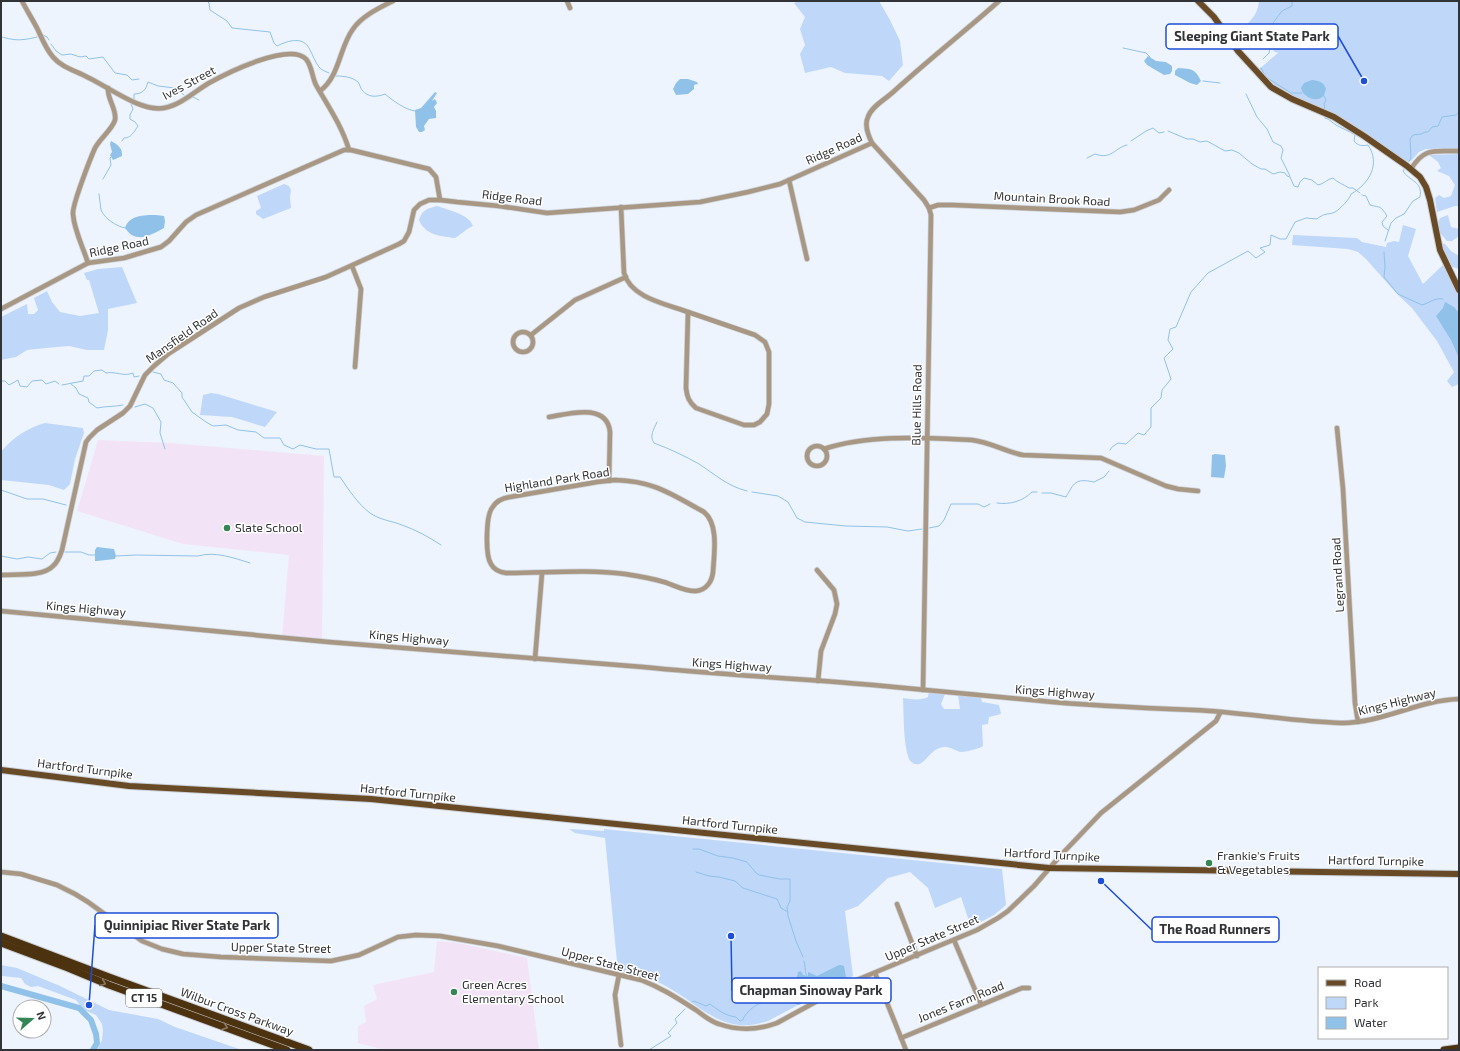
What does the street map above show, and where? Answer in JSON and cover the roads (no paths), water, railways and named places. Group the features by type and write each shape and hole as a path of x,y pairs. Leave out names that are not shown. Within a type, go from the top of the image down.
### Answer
{"highway":[{"name":"Wilbur Cross Parkway","path":"1,936 309,1050"},
{"path":"20,937 59,957"},
{"name":"Wilbur Cross Parkway","path":"1,943 109,985 287,1050"},
{"path":"33,961 68,968"},
{"path":"1444,1050 1459,1048"}],"main road":[{"path":"1198,1 1214,17 1238,51 1271,87 1292,99 1334,116 1411,169 1420,177 1426,187 1430,200 1440,250 1459,290"},
{"name":"Hartford Turnpike","path":"1,770 129,786 371,800 1049,868 1459,874"}],"street":[{"name":"Ives Street","path":"22,1 48,50 56,61 139,104 153,108 163,108 176,104 213,81 271,57 291,54 302,56 310,66 314,82 330,108 348,150"},
{"path":"320,91 335,72 346,43 355,26 373,12 393,1"},
{"path":"567,1 570,8"},
{"name":"Ridge Road","path":"440,200 547,213 689,203 765,188 789,180 872,143 866,123 871,111 916,70 999,1"},
{"path":"88,263 72,211 98,142 112,126 115,120 115,113 108,95 108,88"},
{"path":"872,143 919,194 929,208"},
{"path":"348,150 429,169 436,177 440,200"},
{"name":"Ridge Road","path":"1,309 88,263 124,258 157,248 169,241 186,222 196,214 225,203 330,156 348,150"},
{"path":"1411,169 1424,154 1431,152 1459,151"},
{"path":"789,180 807,258"},
{"name":"Mountain Brook Road","path":"929,208 938,205 952,205 1117,212 1134,210 1156,202 1169,190"},
{"name":"Mansfield Road","path":"1,575 44,572 52,568 57,562 62,550 86,442 97,430 123,413 130,406 145,375 168,354 248,304 264,297 317,281 399,244 404,241 409,232 413,215 418,206 429,200 440,200"},
{"path":"621,207 624,273 634,289 642,295 755,335 765,342 769,352 769,404 767,414 760,422 754,425 744,425 696,408 690,402 686,388 688,312"},
{"name":"Blue Hills Road","path":"923,690 931,220 929,208"},
{"path":"352,266 361,289 355,367"},
{"path":"531,335 575,300 626,278"},
{"path":"525,332 531,335 533,344 529,350 522,352 515,348 513,340 516,334 525,332"},
{"path":"549,417 592,412 599,414 604,418 610,432 609,480"},
{"name":"Legrand Road","path":"1336,428 1342,483 1355,703 1358,722"},
{"path":"824,449 827,456 825,462 820,466 810,464 807,455 810,449 816,446 824,449 890,438 978,441 1013,453 1030,456 1101,458 1166,486 1198,491"},
{"name":"Highland Park Road","path":"609,480 633,481 655,486 707,514 714,529 712,579 702,589 695,591 651,579 622,574 594,571 542,572 506,573 498,571 493,567 489,560 488,554 488,519 492,508 497,502 505,498 609,480"},
{"path":"817,570 834,590 837,604 835,614 821,651 818,680"},
{"path":"535,659 542,572"},
{"name":"Kings Highway","path":"1,611 316,641 643,667 695,673 818,680 1042,701 1329,722 1358,722 1380,718 1440,701 1459,699"},
{"name":"Upper State Street","path":"1,872 20,874 57,885 88,902 142,941 162,950 182,954 221,957 331,961 359,955 398,937 416,935 440,936 480,942 641,980 662,988 718,1024 746,1029 766,1027 777,1023 852,982 983,927 1008,911 1034,886 1105,808 1216,721 1220,713"},
{"path":"897,904 917,956"},
{"path":"954,940 981,1004"},
{"path":"875,973 906,1050"},
{"path":"620,975 615,995 620,1045"},
{"name":"Jones Farm Road","path":"902,1038 981,1004 1022,988 1029,988"}],"water":[{"path":"1148,56 1156,61 1166,62 1172,66 1172,71 1170,74 1164,75 1147,65 1144,61"},
{"path":"1178,68 1195,71 1201,81 1197,85 1175,75 1175,71"},
{"path":"680,79 688,79 697,82 698,84 694,85 694,89 688,94 676,95 673,89"},
{"path":"1312,80 1320,82 1325,86 1325,94 1321,98 1314,99 1307,97 1302,91 1301,88 1304,83"},
{"path":"435,92 437,93 432,101 435,99 437,103 434,107 436,111 436,118 429,119 424,126 425,130 419,132 416,127 415,110 421,108"},
{"path":"111,141 115,143 122,151 122,156 113,160 110,155 112,152 110,144"},
{"path":"156,215 164,216 164,228 153,234 138,237 129,233 125,228 133,218"},
{"path":"1445,302 1454,307 1459,313 1459,358 1451,340 1436,316 1443,308"},
{"path":"1212,455 1225,455 1226,466 1224,478 1211,477"},
{"path":"97,547 114,549 116,556 115,559 95,561 95,550"},
{"path":"839,965 844,966 846,977 843,981 799,1005 795,1004 792,998 798,972 801,971 803,975 808,976 808,972 817,976"}],"waterway":[{"path":"207,1 209,3 210,10 227,21 232,28 270,32 274,43 277,46 296,40 304,43 320,68 329,73"},
{"path":"1272,29 1273,23 1282,11 1292,6 1292,1"},
{"path":"43,35 49,40"},
{"path":"1,37 17,40 37,37"},
{"path":"1263,59 1269,53 1272,40"},
{"path":"51,44 56,51 62,55 71,54 80,57 86,56 89,59 103,57 115,73 127,75 132,80 139,79"},
{"path":"1123,48 1146,53 1150,57"},
{"path":"1261,68 1266,77 1291,93 1302,93"},
{"path":"336,76 348,77 356,80 364,93 370,96 385,94 400,105 415,111"},
{"path":"1203,81 1220,83"},
{"path":"134,99 134,94 143,91 148,82 158,86 175,88 184,95"},
{"path":"1246,94 1257,117 1267,129 1273,142 1281,146 1283,150 1281,158 1290,176"},
{"path":"1323,94 1326,100 1324,104 1325,110"},
{"path":"188,100 193,97 199,100"},
{"path":"122,141 124,138 129,137 138,126 130,119 133,109 131,104"},
{"path":"1408,163 1411,158 1410,139 1413,135 1428,132 1432,127 1438,126 1442,117 1456,115 1459,112"},
{"path":"1110,450 1118,443 1126,444 1138,433 1144,435 1151,427 1151,408 1161,398 1162,390 1171,379 1164,358 1173,349 1168,340 1170,329 1176,327 1191,292 1208,273 1248,251 1256,258 1265,252 1260,248 1270,245 1271,235 1280,239 1286,239 1295,222 1306,218 1317,219 1322,215 1335,212 1344,204 1351,194 1368,179 1373,166 1372,152 1368,145 1357,144 1354,141 1355,135 1325,118 1324,115"},
{"path":"1131,141 1153,128 1159,133 1164,132"},
{"path":"1168,131 1187,139 1193,139 1200,142 1207,141 1225,151 1232,150 1239,153 1252,164 1273,174 1280,172 1285,173 1290,177 1294,186 1298,187 1304,178 1312,180 1318,185 1333,178 1360,193"},
{"path":"1087,158 1095,154 1105,156 1109,155 1127,145"},
{"path":"103,179 111,165 111,157"},
{"path":"1385,241 1391,223 1396,218 1404,214 1413,201 1420,197 1418,184 1403,171 1404,169"},
{"path":"99,194 101,210 105,216 111,222 125,228"},
{"path":"1362,195 1366,196 1370,205 1383,210 1387,216 1382,222 1383,226 1388,230"},
{"path":"1384,252 1384,277 1398,294 1422,305 1435,299 1443,299"},
{"path":"62,385 83,381 84,376 89,376 94,371 102,370 106,373 133,373 134,377 139,376"},
{"path":"153,372 161,374 164,380 173,383 182,393 182,397 192,412 213,426 226,425 238,430 256,432 264,438 280,438 284,445 293,449 300,445 316,449 329,449 334,477 340,477 354,496 370,513 417,531 441,545"},
{"path":"1,381 5,381 9,385 18,380 20,386 27,387 32,381 42,380 46,384 55,381 59,384"},
{"path":"71,384 76,388 79,394 88,398 89,402 97,408 123,405"},
{"path":"135,407 145,404 153,408 161,422 160,433 165,449"},
{"path":"657,422 652,435 654,443 688,458 722,480 747,491"},
{"path":"1042,493 1051,493 1066,497 1073,485 1079,481 1094,482 1104,477 1109,471"},
{"path":"1,490 27,499 43,499 66,505"},
{"path":"752,492 778,496 788,502 797,518 805,522 846,526 887,527 908,531 922,529"},
{"path":"997,503 1016,502 1025,498 1032,492 1037,492"},
{"path":"929,528 939,526 944,520 951,504 978,504 984,507 990,504"},
{"path":"1,556 17,559 28,557 42,559 50,553 56,552"},
{"path":"65,552 81,552 89,555 95,555"},
{"path":"116,556 198,556 211,554 250,563"},
{"path":"693,849 699,849 718,856 747,862 759,875 780,879 790,879 790,901 787,907 788,916 803,957"},
{"path":"696,872 735,881 743,888 777,899 781,908 788,912"},
{"path":"804,961 807,976"},
{"path":"692,1002 694,1001 706,1006 710,1004 725,1014 736,1017 740,1021 743,1020 749,1011 755,1006 769,1001 771,994 784,989 790,990 791,981"},
{"path":"1,986 79,1008 91,1020 96,1034 97,1043 93,1050"},
{"path":"649,1050 671,1036 668,1033 677,1023 675,1019 685,1009"}],"place":[{"name":"Sleeping Giant State Park","path":"1364,81"},
{"name":"Slate School","path":"227,528"},
{"name":"Frankie's Fruits & Vegetables","path":"1209,863"},
{"name":"The Road Runners","path":"1101,881"},
{"name":"Chapman Sinoway Park","path":"731,936"},
{"name":"Green Acres Elementary School","path":"454,992"},
{"name":"Quinnipiac River State Park","path":"89,1005"}]}
